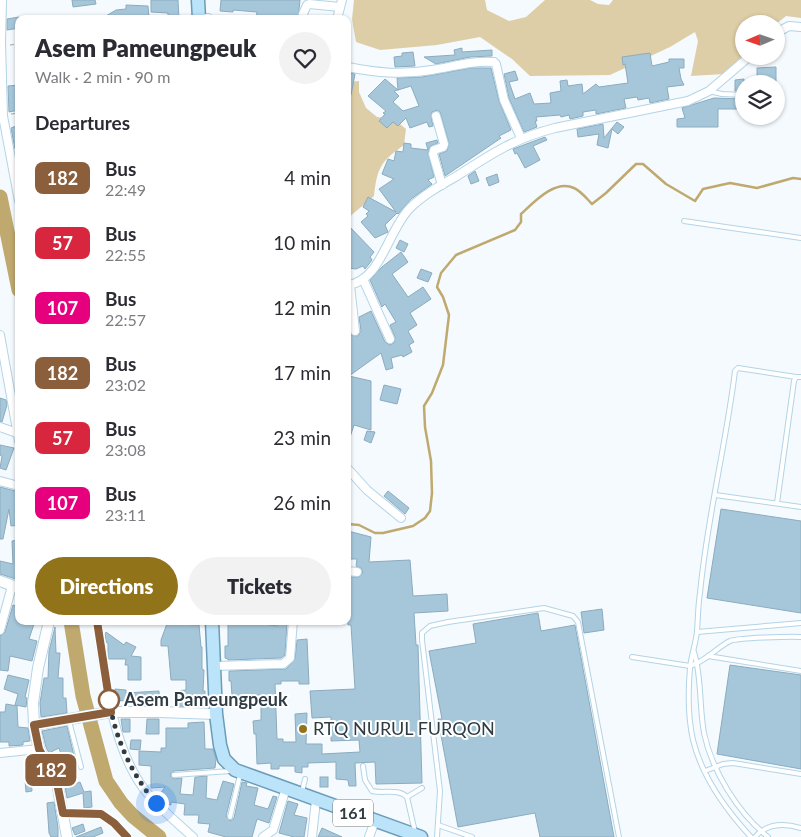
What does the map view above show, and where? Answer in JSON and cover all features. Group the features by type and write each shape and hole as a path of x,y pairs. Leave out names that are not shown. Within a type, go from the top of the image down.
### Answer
{"main road":[{"path":"198,0 199,15"},
{"path":"212,625 216,714 220,745 224,759 238,772"},
{"name":"161","path":"238,772 417,836"}],"street":[{"path":"2,0 3,116 15,179"},
{"path":"303,14 309,4 341,3"},
{"path":"785,28 789,26 801,27"},
{"path":"351,68 375,73 404,73 494,62 504,100 521,138"},
{"path":"351,284 363,280 369,275 376,266 401,218 421,198 503,147 521,138 555,128 677,104 709,91 739,65"},
{"path":"436,116 444,144 442,147 434,150 433,154 442,185"},
{"path":"363,280 390,339"},
{"path":"351,300 355,331"},
{"path":"0,336 15,420"},
{"path":"0,427 15,435"},
{"path":"351,472 368,490 401,518"},
{"path":"0,480 15,485"},
{"path":"351,572 357,572"},
{"path":"0,582 15,587"},
{"path":"0,630 15,590"},
{"path":"48,625 38,668 34,702 34,725 39,749 57,783 67,837"},
{"path":"97,625 107,713 134,772 143,787 156,803 193,837"},
{"path":"214,666 283,664 287,662 290,658 292,625"},
{"path":"34,725 107,713 216,714"},
{"path":"0,753 39,749"},
{"path":"263,837 273,830 286,788"},
{"path":"312,837 316,800"},
{"path":"63,813 101,814 114,823 127,837"},
{"path":"369,837 375,821"}],"lane":[{"path":"709,91 735,95"},
{"path":"684,221 801,238"},
{"path":"801,377 738,368 735,371 700,592 697,632 690,666 689,704 693,740 705,771 735,819 753,837 760,831 777,824 801,828"},
{"path":"777,503 796,377"},
{"path":"715,495 801,506"},
{"path":"437,837 440,792 422,633 430,626 448,622 544,608 573,616 578,622 618,837"},
{"path":"697,632 801,624"},
{"path":"632,657 690,666 698,664 732,640 788,636 801,637"},
{"path":"694,652 698,664 704,734 715,768 733,798 760,831 768,837"},
{"path":"708,656 801,671"},
{"path":"71,720 81,767"},
{"path":"705,771 723,764 733,763 801,774"},
{"path":"362,766 365,780 372,790 400,792 407,797 417,836"},
{"path":"174,775 238,772 230,817"},
{"path":"302,794 305,779"},
{"path":"407,797 422,788"},
{"path":"438,825 472,837"}],"shaded area":[{"path":"354,0 485,0 487,10 509,21 526,17 545,0 590,0 598,4 609,5 613,0 801,0 801,18 785,17 785,15 735,15 735,63 724,74 691,76 698,41 695,32 670,47 610,75 530,76 512,59 480,37 437,45 380,50 356,42 352,19"},
{"path":"359,81 359,92 366,108 377,117 394,119 406,129 404,145 385,161 379,172 374,196 351,215 351,82"}],"building":[{"path":"72,0 95,0 96,4 73,7"},
{"path":"151,0 178,0 179,15 151,12"},
{"path":"221,0 300,0 298,15 257,15 257,12 220,11"},
{"path":"126,5 148,6 149,15 108,15 116,10 126,9"},
{"path":"15,18 15,29 7,30 7,19"},
{"path":"462,48 462,52 492,50 492,56 470,57 436,64 424,57 455,55 454,50"},
{"path":"413,52 415,66 395,67 394,57 402,56 402,53"},
{"path":"650,53 652,66 669,62 669,59 684,59 684,68 679,68 684,85 667,87 669,99 650,103 649,98 638,100 637,97 624,99 626,108 596,114 596,110 583,112 583,116 570,119 569,115 561,117 560,115 536,117 537,127 524,132 509,98 504,74 515,71 518,80 509,82 515,99 530,93 534,104 551,103 550,93 561,91 560,81 567,80 568,86 582,84 583,94 596,84 599,87 628,83 622,57"},
{"path":"776,67 776,75 757,75 757,68"},
{"path":"471,68 491,68 499,101 511,130 499,136 501,138 445,176 439,154 447,151 449,143 440,112 437,110 432,112 433,126 429,127 427,122 410,128 406,118 398,126 393,122 387,128 379,121 386,111 368,96 385,79 398,90 397,78 422,77","holes":["411,86 419,106 403,111 393,102 399,96 394,91"]},
{"path":"351,73 355,74 351,95"},
{"path":"15,85 15,111 9,112 8,86"},
{"path":"714,98 735,99 735,109 718,109 718,127 677,127 677,119 685,118 682,108"},
{"path":"617,122 624,127 618,134 612,129 608,148 597,145 599,134 578,137 577,129 603,124 604,138"},
{"path":"15,126 15,149 11,128"},
{"path":"545,137 547,140 533,146 540,160 525,168 513,149"},
{"path":"437,140 438,143 430,146 428,153 434,177 428,180 432,184 411,199 385,225 388,232 375,238 361,222 368,216 366,214 369,211 363,207 368,197 396,212 379,189 394,179 382,174 388,159 394,161 396,151 403,152 404,143 411,144 411,148 428,150 426,143"},
{"path":"475,171 479,181 471,184 468,176"},
{"path":"497,174 499,182 489,186 486,178"},
{"path":"351,228 374,252 370,257 372,260 365,269 363,266 356,269 351,268"},
{"path":"400,240 408,244 404,252 396,248"},
{"path":"401,252 408,262 392,274 408,297 423,287 431,299 410,313 417,325 408,331 414,342 409,345 412,352 403,357 402,355 391,358 393,368 386,370 381,353 351,375 351,335 358,336 361,331 359,317 371,311 385,342 390,345 394,343 395,337 390,325 396,322 385,304 382,307 370,280 382,267"},
{"path":"421,269 432,273 428,282 417,278"},
{"path":"351,376 371,381 371,430 354,425 351,434"},
{"path":"384,385 401,389 397,404 380,400"},
{"path":"0,398 6,400 7,405 2,422 0,421"},
{"path":"367,431 375,432 371,443 364,440"},
{"path":"0,445 14,448 6,470 0,468 2,456 0,455"},
{"path":"0,487 15,491 15,526 11,526 9,509 3,539 0,539"},
{"path":"388,491 409,508 405,514 384,496"},
{"path":"721,509 801,521 801,613 707,598"},
{"path":"351,532 371,537 369,562 410,560 413,596 447,594 448,611 414,613 416,645 418,645 422,783 376,784 375,762 355,763 356,786 349,786 348,780 336,779 336,762 308,763 308,767 302,767 302,773 295,772 295,766 279,766 279,769 271,769 271,763 257,764 256,734 254,734 253,721 261,720 261,695 232,696 229,671 286,669 295,659 297,640 307,639 309,684 299,684 299,681 281,681 281,684 275,684 277,739 283,739 283,742 296,742 295,714 307,713 306,744 322,744 322,754 360,752 359,740 331,741 331,717 312,718 310,691 355,689 351,625 351,577 359,577 363,572 361,568 356,566 357,559 351,559"},
{"path":"12,541 15,541 15,579 0,574 0,561 13,564"},
{"path":"13,605 15,606 15,625 34,625 29,639 37,641 32,661 10,656 8,671 0,670 0,636 5,632"},
{"path":"602,609 604,630 584,633 581,612"},
{"path":"538,613 541,631 575,625 614,837 540,837 535,813 458,827 438,719 442,719 429,651 476,643 473,624"},
{"path":"167,625 199,625 202,669 204,670 203,691 205,691 205,697 207,697 208,707 174,706 174,691 186,690 186,680 171,680 168,646 161,646 161,640"},
{"path":"228,625 287,625 285,655 281,658 228,660 225,658 225,646 228,646"},
{"path":"55,627 56,653 60,653 58,678 63,678 63,698 66,698 67,713 41,717 40,703 44,678 48,678 49,651"},
{"path":"106,632 124,645 126,642 136,647 131,656 141,657 141,680 128,680 128,665 125,665 126,659 108,659"},
{"path":"730,665 801,675 801,769 717,754"},
{"path":"8,675 29,680 25,697 27,698 26,707 15,705 18,694 4,689"},
{"path":"115,689 126,690 126,693 159,691 160,705 134,705 133,702 115,700"},
{"path":"6,704 17,706 18,727 28,728 30,741 23,742 23,745 9,746 9,742 0,742 0,712 5,712"},
{"path":"121,719 130,719 130,732 123,732"},
{"path":"147,719 159,719 159,734 146,734"},
{"path":"204,722 205,749 213,749 216,759 215,768 174,771 171,773 171,777 174,779 182,778 180,794 193,795 195,777 207,776 206,798 217,800 223,781 234,784 226,816 230,821 234,818 242,782 247,783 246,786 258,788 254,805 268,809 273,796 277,797 269,823 257,819 252,837 226,837 208,832 210,824 198,823 199,815 184,815 185,804 171,802 171,805 165,804 158,797 165,787 151,788 151,766 139,765 139,751 161,752 161,748 166,748 166,728 188,728 188,723"},
{"path":"67,726 74,756 72,757 76,768 66,772 70,786 80,782 84,792 91,791 92,807 84,808 83,793 67,798 64,781 56,766 64,763 59,748 49,753 46,747 42,731"},
{"path":"131,740 141,740 140,750 130,749"},
{"path":"38,762 44,773 33,775 31,763"},
{"path":"320,777 328,777 328,787 320,787"},
{"path":"31,779 32,791 26,792 25,780"},
{"path":"288,801 298,804 294,815 307,818 304,837 294,837 279,833"},
{"path":"54,802 58,837 51,837 49,833 47,803"},
{"path":"83,824 85,831 75,835 72,828"},
{"path":"101,827 103,833 93,837 76,837"},
{"path":"322,828 342,837 318,837"}],"waterway":[{"path":"351,524 359,525 375,533 383,533 413,526 425,518 430,511 432,493 431,461 425,427 424,406 432,393 443,365 449,315 443,297 437,287 441,273 456,255 515,230 521,222 521,214 538,198 552,189 567,186 574,188 592,204 636,164 643,164 666,184 695,201 703,189 730,183 757,188 793,178 801,179"},
{"path":"0,197 15,270"},
{"path":"72,625 83,696 106,781 121,803 133,816 159,837"}],"bus line":[{"name":"182","path":"98,625 111,712 73,720 34,725 39,749 57,783 63,813 101,814 114,823 127,837"}],"place":[{"name":"Asem Pameungpeuk","path":"109,700"},
{"name":"RTQ NURUL FURQON","path":"303,729"}],"route":[{"path":"109,700 122,746 134,772 156,803"}]}
